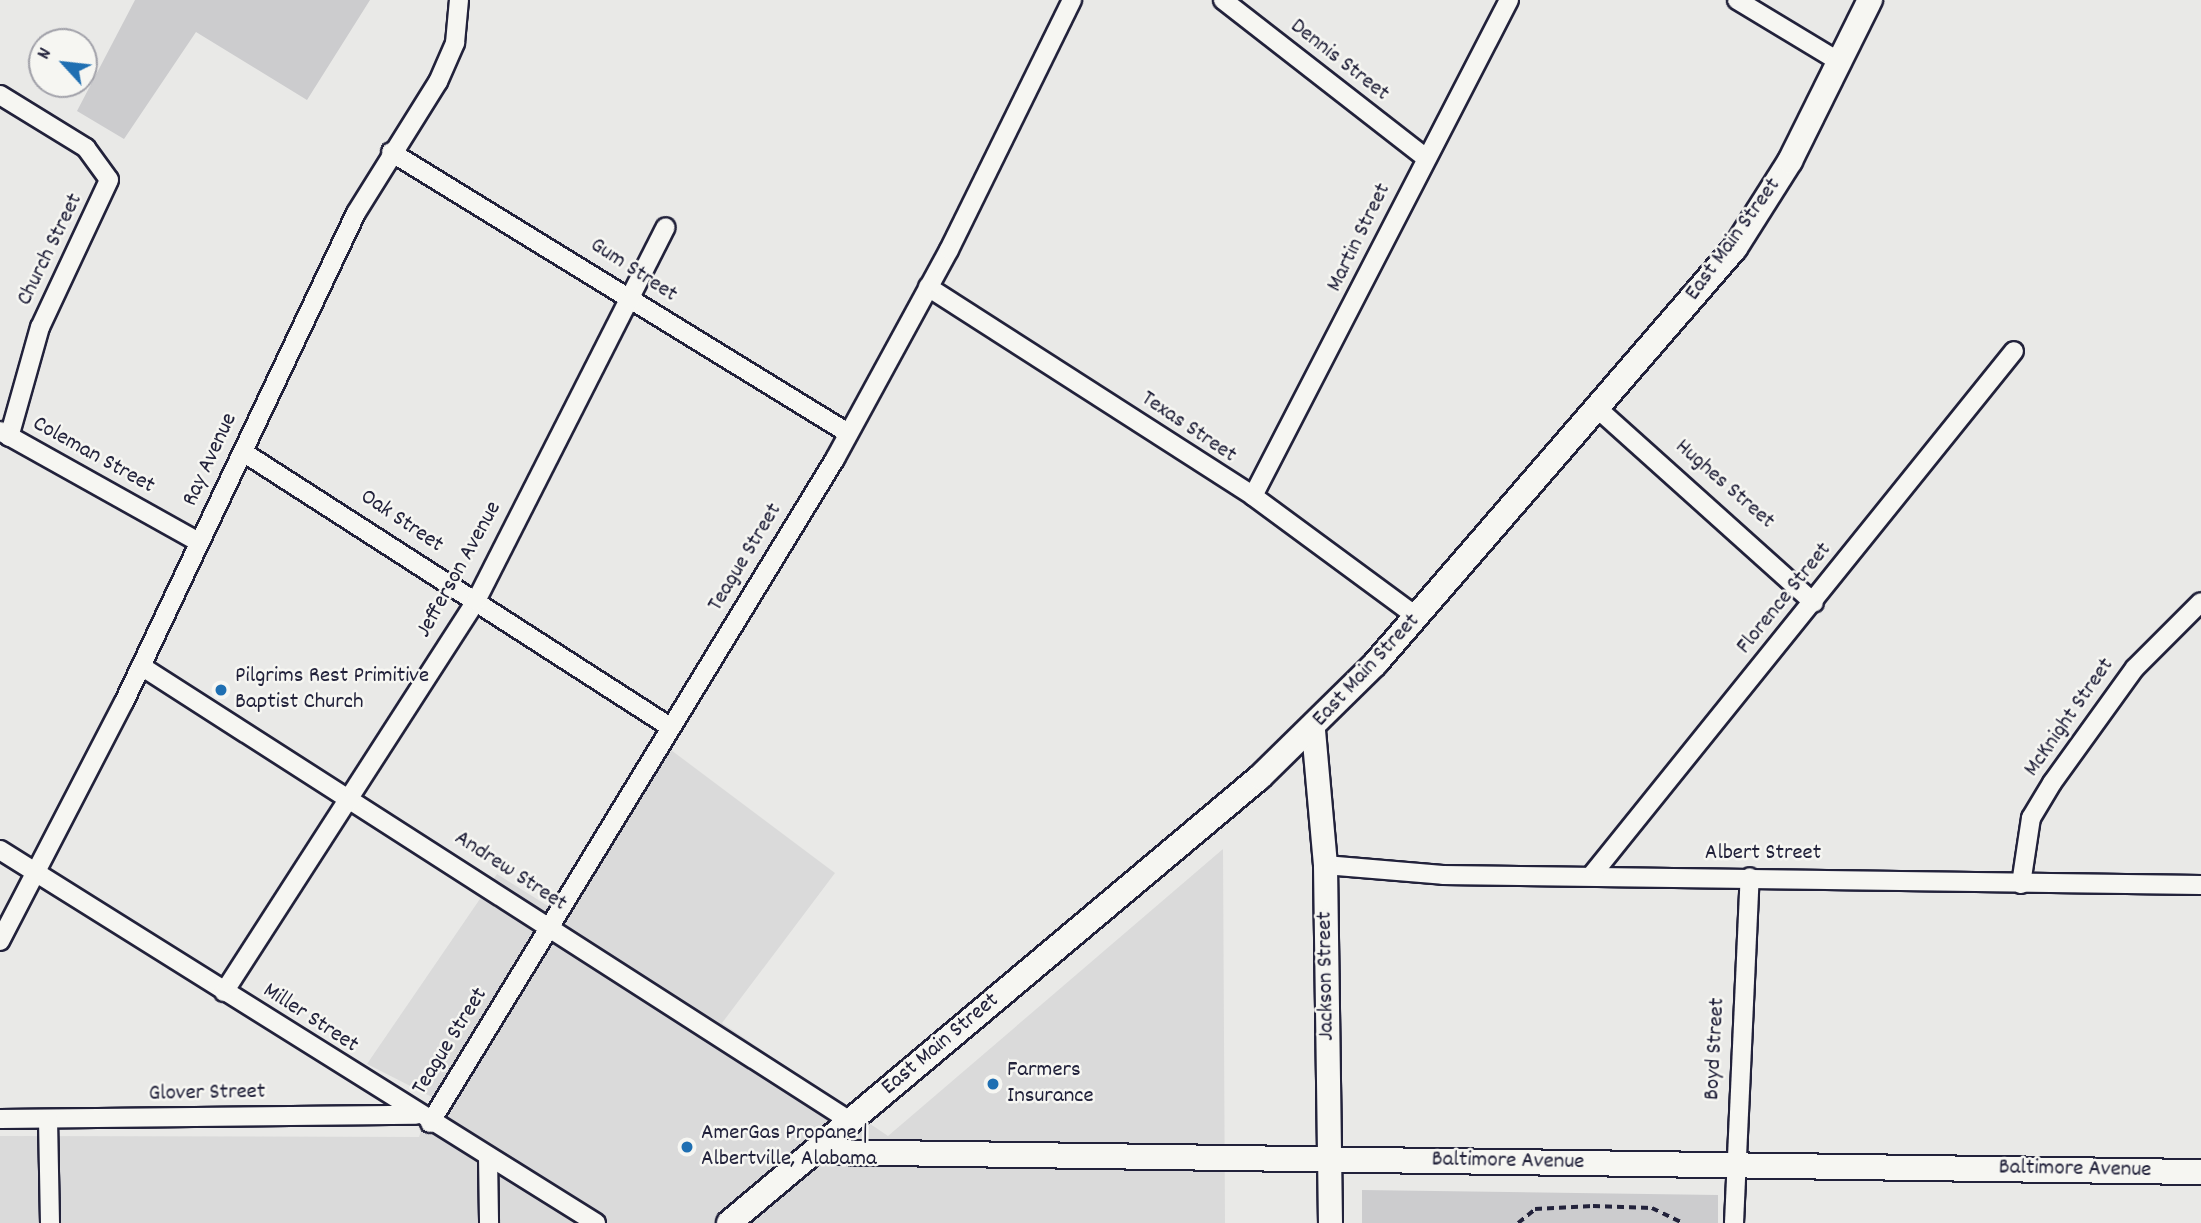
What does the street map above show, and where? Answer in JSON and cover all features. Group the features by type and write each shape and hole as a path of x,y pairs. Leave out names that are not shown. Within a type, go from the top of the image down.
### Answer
{"main road":[{"name":"East Main Street","path":"729,1223 1313,730 1417,617 1735,248 1790,161 1870,0"},
{"name":"Baltimore Avenue","path":"815,1152 2201,1172"}],"street":[{"name":"Ray Avenue","path":"0,941 33,872 141,666 391,152 438,82 455,43 459,0"},
{"name":"Teague Street","path":"423,1119 550,927 848,433 928,287 1072,0"},
{"name":"Dennis Street","path":"1223,0 1426,158"},
{"name":"Martin Street","path":"1252,496 1509,0"},
{"path":"1737,0 1838,61"},
{"name":"Church Street","path":"0,95 86,148 109,180 40,327 5,434"},
{"name":"Gum Street","path":"391,152 848,433"},
{"name":"Jefferson Avenue","path":"224,992 476,601 666,227"},
{"name":"Texas Street","path":"928,287 1252,496 1417,617"},
{"name":"Florence Street","path":"1591,876 1814,603 2014,351"},
{"name":"Hughes Street","path":"1598,408 1814,603"},
{"name":"Coleman Street","path":"5,434 199,542"},
{"name":"Oak Street","path":"243,452 670,727"},
{"name":"McKnight Street","path":"2021,884 2031,818 2052,783 2135,668 2201,603"},
{"name":"Andrew Street","path":"141,666 349,796 850,1122"},
{"name":"Jackson Street","path":"1313,730 1325,865 1330,1223"},
{"name":"Miller Street","path":"0,850 423,1119 596,1223"},
{"name":"Albert Street","path":"1325,865 1591,876 2201,885"},
{"name":"Boyd Street","path":"1734,1223 1733,1165 1750,877"},
{"name":"Glover Street","path":"0,1119 423,1119"},
{"path":"48,1119 50,1223"},
{"path":"488,1156 489,1223"}],"path":[{"path":"1518,1223 1535,1209 1593,1206 1652,1208 1683,1223"}],"shaded area":[{"path":"135,0 370,0 307,100 196,32 124,139 77,111 84,98 98,98 98,71"},
{"path":"655,738 835,873 722,1023 888,1136 1223,849 1225,1223 0,1223 0,1136 419,1137 432,1097 367,1064 497,874 548,906"},
{"path":"1362,1190 1718,1195 1718,1223 1362,1223"}],"place":[{"name":"Pilgrims Rest Primitive Baptist Church","path":"221,690"},
{"name":"Farmers Insurance","path":"993,1084"},
{"name":"AmerGas Propane | Albertville, Alabama","path":"687,1147"}]}
